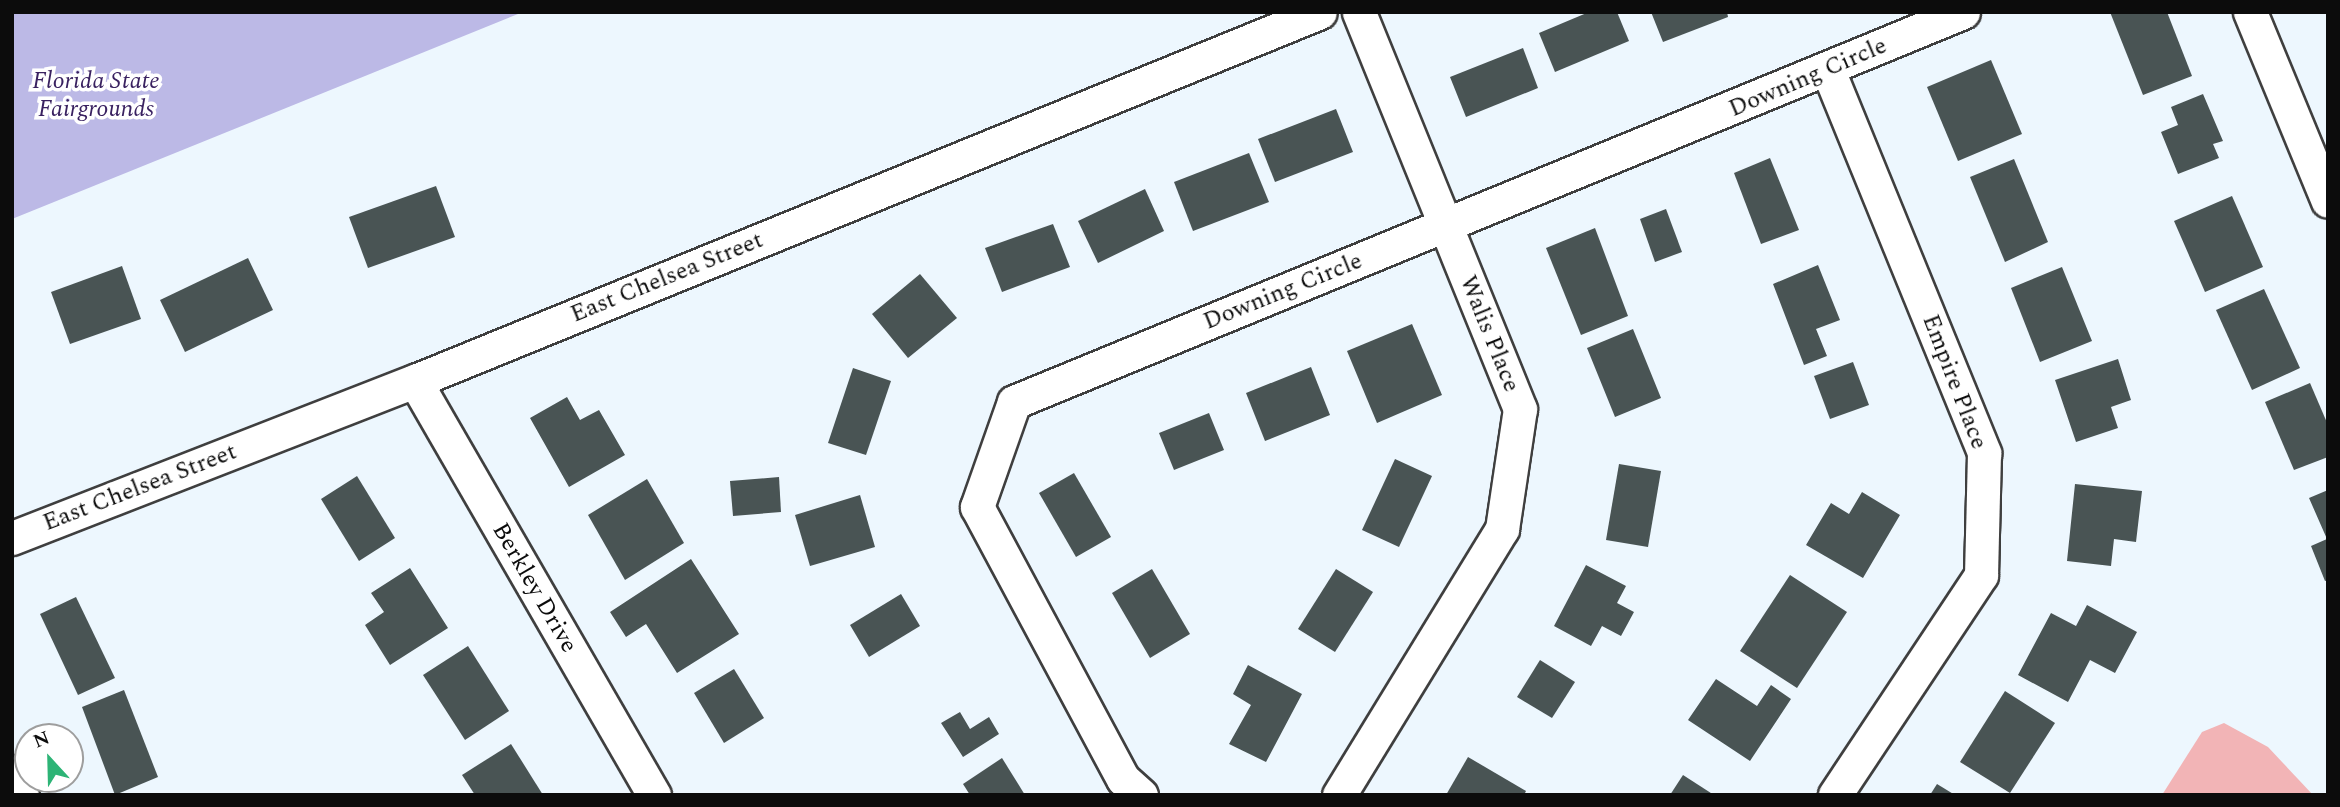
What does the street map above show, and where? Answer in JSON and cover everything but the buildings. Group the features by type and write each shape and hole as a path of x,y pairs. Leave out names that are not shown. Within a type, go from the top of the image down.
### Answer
{"street":[{"name":"East Chelsea Street","path":"12,538 415,381 1320,12"},
{"name":"Walis Place","path":"1339,795 1502,529 1520,409 1359,12"},
{"name":"Downing Circle","path":"1141,795 1123,779 977,507 1014,402 1828,70 1963,12"},
{"path":"2250,12 2328,201"},
{"name":"Empire Place","path":"1828,70 1984,453 1981,575 1835,795"},
{"name":"Berkley Drive","path":"415,381 654,795"},
{"path":"12,772 22,795"}],"green space":[{"name":"Florida State Fairgrounds","path":"12,12 523,12 12,219"}],"shaded area":[{"path":"2224,723 2268,747 2313,795 2162,795 2202,732"}]}
